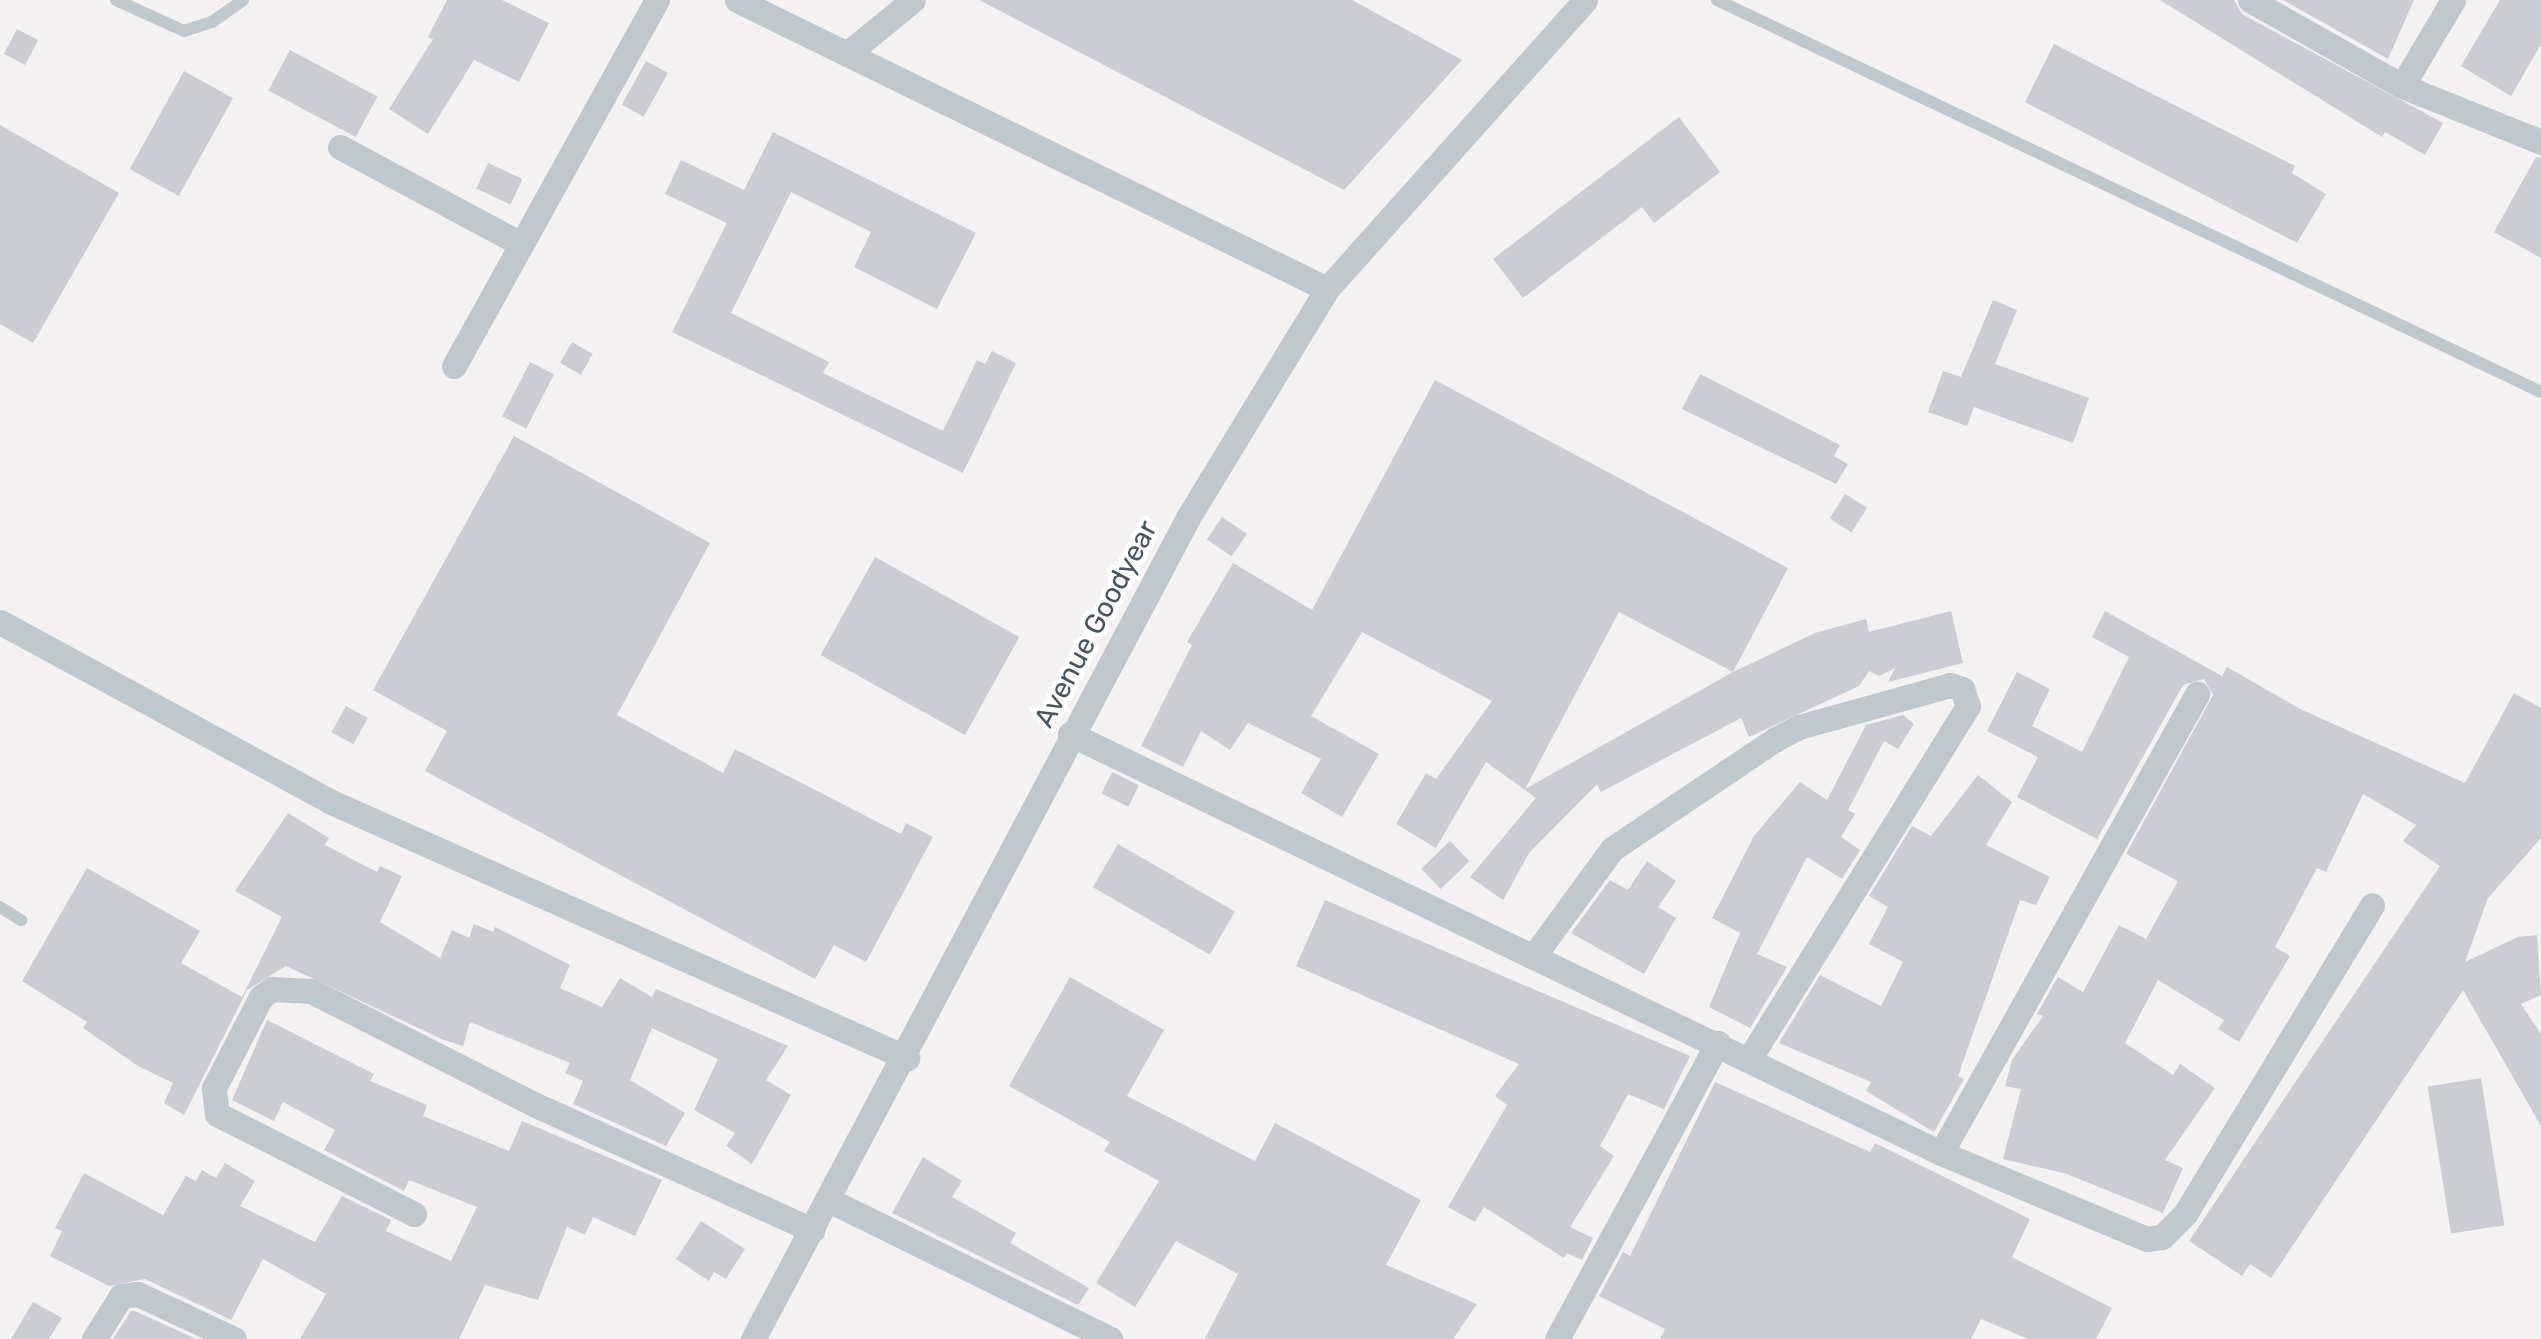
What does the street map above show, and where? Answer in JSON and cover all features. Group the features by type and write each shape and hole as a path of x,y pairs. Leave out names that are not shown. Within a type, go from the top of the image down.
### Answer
{"street":[{"path":"454,366 656,0"},
{"path":"847,54 913,0"},
{"name":"Avenue Goodyear","path":"753,1339 907,1058 1070,734 1188,516 1327,289 1584,0"},
{"path":"2250,0 2402,86 2541,142"},
{"path":"2402,86 2453,0"},
{"path":"752,3 847,54 1327,289"},
{"path":"340,147 521,244"},
{"path":"3,630 329,802 907,1058"},
{"path":"1533,957 1612,850 1776,740 1799,726 1950,685 1962,689 1968,706 1750,1058"},
{"path":"1941,1153 2197,694"},
{"path":"1070,734 1941,1153 2147,1240 2162,1237 2185,1214 2372,905"},
{"path":"414,1214 218,1114 214,1088 262,997 272,990 311,991 540,1107 812,1230"},
{"path":"1557,1339 1718,1043"},
{"path":"827,1199 1110,1339"},
{"path":"94,1339 121,1296 138,1294 234,1339"}],"lane":[{"path":"116,0 184,31 212,22 243,0"},
{"path":"1717,0 2541,392"},
{"path":"0,908 21,920"}],"building":[{"path":"447,0 502,0 549,23 519,82 474,60 428,134 389,109 433,39 428,37"},
{"path":"979,0 1352,0 1462,60 1344,190"},
{"path":"2160,0 2234,0 2242,14 2443,123 2425,155 2385,132 2382,137"},
{"path":"2283,0 2414,0 2388,59"},
{"path":"2500,0 2541,0 2541,44 2511,96 2461,66"},
{"path":"17,29 38,40 25,65 4,54"},
{"path":"2054,44 2295,166 2292,173 2326,194 2297,243 2025,102"},
{"path":"290,50 377,96 356,137 268,91"},
{"path":"646,61 668,73 644,117 622,105"},
{"path":"184,71 233,98 179,196 130,169"},
{"path":"1679,117 1720,172 1654,223 1642,207 1523,298 1493,259"},
{"path":"0,125 119,193 33,343 0,324"},
{"path":"773,132 976,233 937,309 854,267 871,232 791,192 731,313 829,362 823,373 943,431 977,360 985,364 992,351 1016,363 963,473 672,332 727,223 665,194 681,160 744,190"},
{"path":"2536,157 2541,158 2541,258 2494,232"},
{"path":"488,163 522,179 511,204 476,188"},
{"path":"1993,300 2017,310 1995,364 2089,398 2073,443 1974,407 1967,426 1928,412 1943,371 1961,377"},
{"path":"572,342 593,354 581,375 560,363"},
{"path":"530,362 554,374 526,429 502,416"},
{"path":"1700,374 1840,445 1834,456 1848,464 1836,484 1682,409"},
{"path":"1435,380 1788,568 1733,672 1815,633 1866,619 1869,632 1951,611 1963,663 1888,682 1895,668 1879,676 1869,671 1859,686 1749,737 1741,718 1601,792 1597,784 1529,853 1503,900 1470,877 1536,798 1486,762 1436,848 1396,824 1426,773 1436,779 1492,701 1362,632 1311,716 1379,754 1342,817 1301,793 1321,759 1248,723 1230,750 1201,731 1183,767 1141,746 1192,645 1187,642 1233,563 1312,610","holes":["1619,612 1733,672 1525,789"]},
{"path":"514,436 710,543 617,715 723,773 735,749 901,834 906,823 933,837 866,962 834,945 815,979 425,771 447,731 373,690"},
{"path":"1845,494 1867,508 1852,532 1830,519"},
{"path":"1222,517 1247,534 1232,556 1207,539"},
{"path":"875,557 1019,637 965,735 821,655"},
{"path":"2105,611 2222,676 2227,667 2300,709 2465,783 2514,693 2541,708 2541,838 2488,898 2465,962 2518,937 2537,935 2541,995 2521,1004 2541,1034 2541,1126 2463,990 2271,1278 2250,1264 2242,1276 2189,1241 2440,866 2403,841 2416,825 2363,794 2326,872 2317,868 2275,947 2290,956 2239,1042 2218,1029 2224,1020 2158,980 2125,1043 2173,1075 2180,1064 2215,1088 2165,1160 2183,1168 2163,1213 2067,1174 2003,1159 2021,1089 2005,1086 2012,1060 2043,1016 2037,1014 2058,977 2083,992 2119,925 2146,939 2178,881 2126,854 2213,695 2204,679 2183,685 2097,839 2017,797 2038,757 1987,731 2017,672 2050,689 2032,726 2082,752 2129,657 2092,637"},
{"path":"346,706 368,718 353,744 331,732"},
{"path":"1903,715 1914,724 1898,749 1884,741 1848,810 1855,814 1841,837 1860,850 1842,879 1807,857 1757,954 1787,967 1750,1028 1709,1007 1740,933 1712,918 1754,836 1800,782 1827,800 1866,725"},
{"path":"1112,772 1139,785 1128,807 1101,794"},
{"path":"1978,775 2012,802 1986,845 2050,877 2036,905 2020,900 1958,1076 1964,1079 1934,1132 1866,1091 1871,1082 1779,1043 1820,975 1881,1006 1903,962 1869,944 1888,907 1869,896 1912,826 1931,836"},
{"path":"288,813 329,838 325,845 377,872 380,866 402,876 380,922 440,958 452,930 469,938 474,924 493,932 495,927 570,965 560,988 602,1007 620,978 652,997 656,989 788,1046 766,1080 791,1095 752,1164 726,1146 735,1133 694,1110 718,1059 652,1028 630,1080 685,1113 666,1146 573,1104 583,1081 565,1073 570,1063 470,1022 463,1046 444,1040 286,966 247,990 184,1115 164,1103 173,1083 138,1066 83,1028 87,1022 22,981 87,868 200,931 181,963 242,997 282,917 235,891"},
{"path":"1450,841 1469,861 1441,889 1421,869"},
{"path":"1118,844 1235,912 1210,955 1093,887"},
{"path":"1647,861 1676,881 1658,907 1676,918 1644,974 1571,933 1610,880 1628,890"},
{"path":"1325,900 1690,1056 1664,1109 1628,1094 1600,1146 1614,1156 1570,1227 1593,1238 1582,1260 1567,1253 1564,1258 1484,1207 1475,1222 1448,1207 1507,1105 1495,1096 1519,1064 1296,966"},
{"path":"1070,977 1164,1030 1127,1096 1255,1161 1275,1123 1421,1200 1386,1265 1477,1304 1453,1339 1205,1339 1238,1274 1176,1241 1135,1307 1096,1283 1159,1181 1104,1151 1110,1142 1009,1086"},
{"path":"267,1020 374,1074 370,1081 427,1105 423,1116 509,1151 522,1121 662,1180 635,1236 593,1217 585,1235 567,1227 538,1300 485,1285 459,1339 300,1339 326,1294 263,1259 231,1320 145,1279 109,1286 50,1256 62,1231 55,1228 84,1173 163,1215 186,1176 196,1181 202,1170 216,1178 225,1163 255,1181 240,1206 315,1242 342,1196 391,1220 386,1231 451,1261 477,1207 409,1180 404,1191 324,1150 335,1130 283,1102 274,1121 232,1100"},
{"path":"2481,1078 2504,1225 2451,1234 2428,1086"},
{"path":"1715,1082 1870,1152 1875,1143 2030,1219 2012,1257 2112,1308 2096,1339 2028,1339 1981,1319 1971,1339 1660,1339 1665,1329 1599,1296 1623,1252 1630,1256"},
{"path":"923,1157 962,1181 952,1197 1016,1233 1010,1243 1089,1288 1078,1305 892,1213"},
{"path":"701,1221 745,1249 726,1279 714,1272 709,1281 676,1259"},
{"path":"33,1302 62,1318 49,1339 11,1339"},
{"path":"131,1311 135,1311 196,1339 113,1339"}]}
